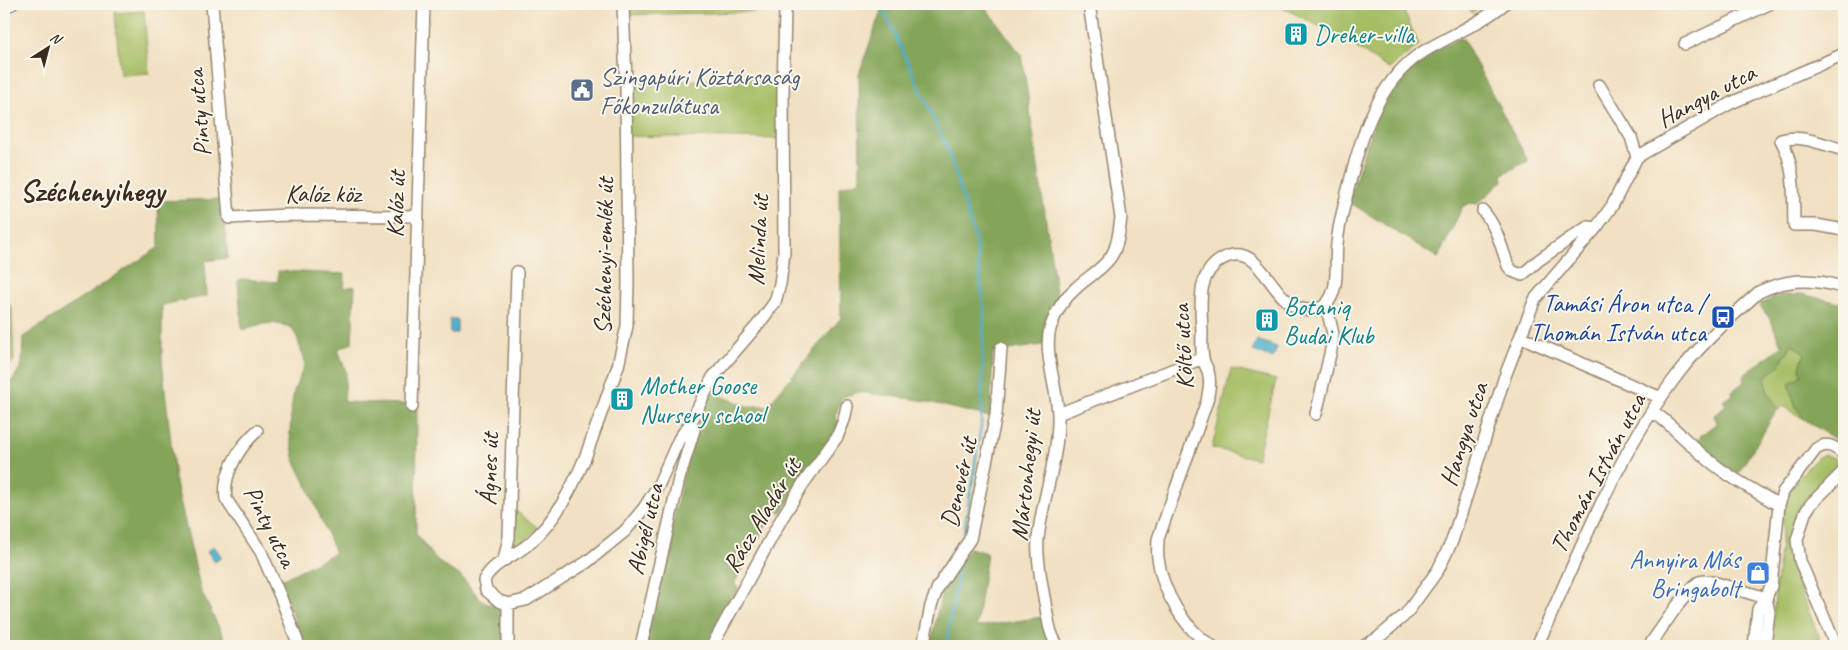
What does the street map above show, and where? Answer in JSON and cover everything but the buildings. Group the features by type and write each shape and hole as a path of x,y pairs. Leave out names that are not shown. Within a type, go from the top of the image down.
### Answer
{"street":[{"path":"4,6 12,4"},
{"name":"Pinty utca","path":"212,4 229,218"},
{"name":"Kalóz út","path":"412,406 424,4"},
{"name":"Széchenyi-emlék út","path":"504,560 519,552 540,534 568,493 585,458 624,346 627,326 628,282 626,82 623,4"},
{"name":"Melinda út","path":"508,604 526,600 538,594 587,562 625,531 651,498 679,439 690,424 713,377 775,302 780,284 784,253 782,92 785,11 783,4"},
{"name":"Mártonhegyi út","path":"1058,646 1050,626 1041,584 1038,542 1041,518 1054,458 1058,414 1052,376 1050,328 1057,311 1066,298 1076,287 1096,274 1111,257 1118,238 1121,218 1089,4"},
{"path":"1316,414 1333,334 1326,304 1333,292 1337,241 1348,191 1367,127 1379,101 1392,80 1404,66 1421,53 1504,4"},
{"path":"1685,44 1769,4"},
{"name":"Hangya utca","path":"1364,646 1378,638 1406,614 1438,570 1452,541 1505,376 1535,299 1596,228 1612,206 1637,157 1731,103 1844,54"},
{"path":"1599,85 1631,137 1637,157"},
{"path":"1844,150 1804,139 1788,138 1780,140 1789,155 1792,170 1794,225 1816,225 1844,230"},
{"path":"1483,211 1496,229 1508,266 1512,272 1522,276 1539,260 1578,233 1588,227 1596,228"},
{"name":"Kalóz köz","path":"229,218 287,215 417,216"},
{"name":"Költő utca","path":"1212,646 1195,631 1179,612 1164,583 1157,557 1158,539 1207,401 1210,386 1203,358 1201,290 1205,277 1211,267 1221,259 1240,254 1256,262 1284,299 1293,305 1310,310 1323,307 1326,304"},
{"name":"Ágnes út","path":"504,560 509,537 517,272"},
{"name":"Thomán István utca","path":"1539,645 1622,463 1661,398 1692,357 1759,292 1772,286 1800,280 1830,283 1844,288"},
{"path":"1521,337 1661,398"},
{"name":"Denevér út","path":"923,646 931,606 938,587 970,539 996,415 1001,348"},
{"path":"1058,414 1203,358"},
{"name":"Rácz Aladár út","path":"712,646 782,518 803,484 837,438 847,406"},
{"path":"1652,412 1661,417 1723,472 1779,505"},
{"name":"Abigél utca","path":"642,646 679,479 694,430 690,424"},
{"name":"Pinty utca","path":"257,431 248,439 230,470 225,484 226,498 261,552 299,646"},
{"path":"1754,646 1758,609 1766,598 1771,586 1782,492 1816,449 1823,445 1832,445 1844,454"},
{"path":"1836,646 1800,561 1797,540 1805,513 1811,504 1844,471"},
{"path":"504,560 492,568 484,580 486,590 490,595 508,604 508,646"},
{"path":"1649,646 1678,606 1699,582 1711,582 1766,598"},
{"path":"1765,646 1769,612 1766,598"}],"green space":[{"path":"623,4 783,4 785,11 624,15"},
{"path":"877,4 983,4 1022,56 1057,298 1043,345 993,352 990,417 920,400 859,392 842,397 835,416 839,422 836,430 781,513 775,509 734,584 739,588 707,646 645,646 693,433 711,392 747,406 767,406 841,318 839,187 860,181 859,74 881,11"},
{"path":"1276,4 1403,4 1401,5 1419,45 1389,69 1340,37"},
{"path":"1467,4 1488,4 1472,13"},
{"path":"144,11 149,73 120,75 115,13"},
{"path":"1462,37 1528,161 1506,172 1502,176 1503,181 1477,204 1470,203 1463,206 1438,258 1349,202 1371,131 1378,114 1397,83 1421,59"},
{"path":"783,78 782,139 627,136 626,82"},
{"path":"223,199 228,258 205,261 207,296 162,305 162,361 175,479 201,591 228,646 4,646 4,382 13,380 22,364 23,337 159,247 158,201"},
{"path":"278,271 345,274 344,288 355,286 352,343 338,349 346,372 344,402 406,404 408,409 417,409 416,534 431,553 445,567 461,576 480,599 500,610 503,619 504,646 305,646 279,581 335,553 309,490 295,462 290,435 294,391 305,364 297,337 291,327 266,324 242,330 238,281 242,279 278,282"},
{"path":"1801,294 1844,304 1844,445 1804,419 1796,407 1789,383 1801,376 1800,367 1805,353 1792,344 1779,366 1765,377 1767,390 1778,410 1737,475 1703,449 1696,440 1717,423 1714,415 1726,405 1723,401 1733,394 1732,391 1744,382 1743,376 1784,344 1780,343 1771,320 1759,305 1781,295 1794,296"},
{"path":"4,304 9,304 12,308 14,361 4,371"},
{"path":"1792,344 1805,353 1800,367 1801,376 1789,383 1795,405 1804,419 1783,406 1778,410 1767,390 1765,377 1779,366"},
{"path":"1231,369 1276,380 1257,459 1212,448"},
{"path":"1826,455 1834,458 1837,463 1835,468 1812,492 1798,512 1792,534 1791,549 1797,580 1820,638 1797,646 1771,646 1783,527 1783,503 1792,484 1818,457"},
{"path":"516,511 538,528 514,550 511,549 512,516"},
{"path":"969,548 987,553 976,627 1043,617 1052,646 930,646 942,592"}],"water":[{"path":"450,319 457,319 457,333 450,333"},
{"path":"1257,340 1277,347 1273,358 1253,351"},
{"path":"214,546 222,557 215,562 207,551"}],"waterway":[{"path":"881,4 948,150 975,238 984,309 981,426 964,532"},
{"path":"946,646 959,569"}],"place":[{"name":"Dreher-villa","path":"1296,34"},
{"name":"Szingapúri Köztársaság Főkonzulátusa","path":"582,90"},
{"name":"Tamási Áron utca / Thomán István utca","path":"1723,317"},
{"name":"Botaniq Budai Klub","path":"1267,320"},
{"name":"Mother Goose Nursery school","path":"622,399"},
{"name":"Annyira Más Bringabolt","path":"1758,573"}],"district":[{"name":"Széchenyihegy","path":"92,191"}]}
